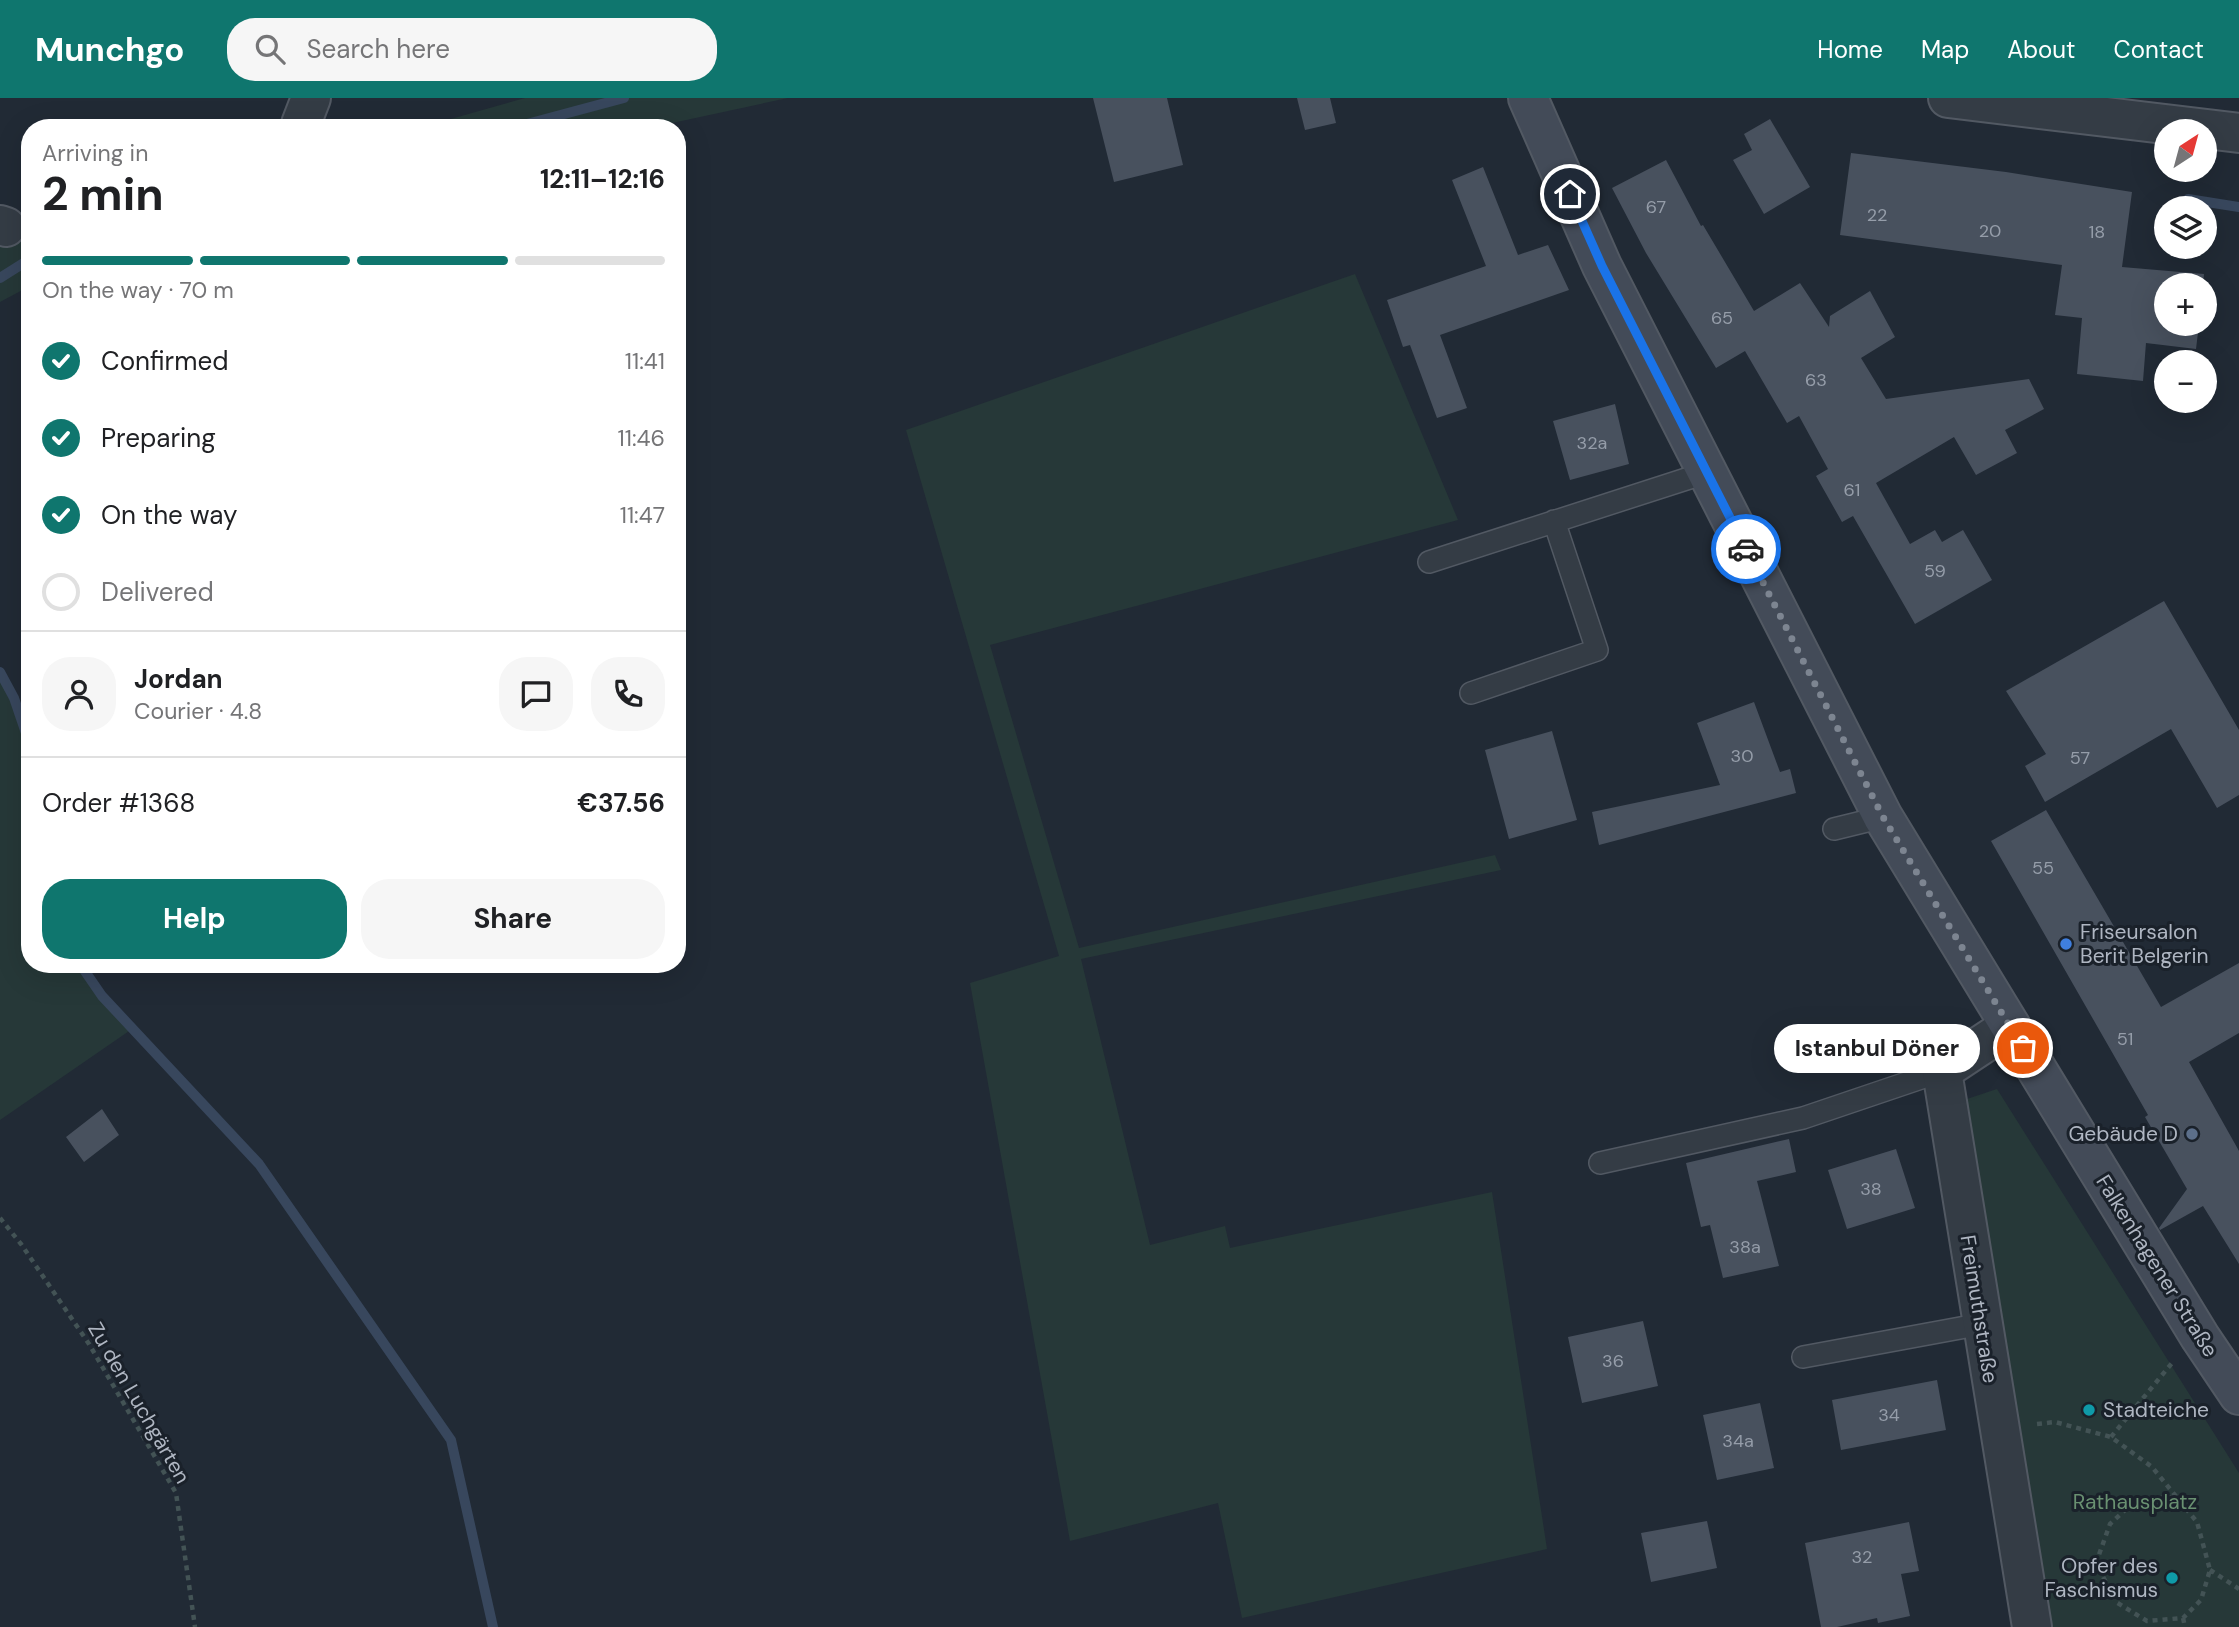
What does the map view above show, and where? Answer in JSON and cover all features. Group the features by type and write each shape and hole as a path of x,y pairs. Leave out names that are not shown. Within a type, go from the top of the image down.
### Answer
{"main road":[{"name":"Falkenhagener Straße","path":"1528,98 1602,266 1883,817 2200,1337 2239,1395"}],"street":[{"path":"1948,98 2238,128"},
{"path":"1942,1071 2010,1026"},
{"name":"Freimuthstraße","path":"1942,1071 2032,1627"}],"lane":[{"path":"1429,562 1708,472"},
{"path":"1471,693 1597,650 1554,521"},
{"path":"1834,829 1883,817"},
{"path":"1600,1163 1802,1118 1942,1071"},
{"path":"1803,1357 1982,1324"}],"path":[{"name":"Zu den Luchgärten","path":"0,1218 21,1244 89,1344 176,1493 195,1627"},
{"path":"2110,1437 2177,1357"},
{"path":"1998,1427 2055,1422 2110,1437 2152,1467 2177,1497 2197,1522 2210,1570 2201,1600 2183,1618 2147,1621 2116,1602 2096,1563 2110,1524 2137,1499 2177,1497"},
{"path":"2210,1570 2239,1589"},
{"path":"2183,1618 2185,1627"},
{"path":"2143,1627 2147,1621"}],"green space":[{"path":"525,98 788,98 686,120 451,119"},
{"path":"0,240 9,243 21,240 21,291 0,302"},
{"path":"1355,274 1458,520 990,645 1079,948 1495,855 1501,870 1081,959 1150,1245 1225,1226 1230,1248 1492,1192 1547,1549 1242,1618 1218,1503 1070,1541 970,983 1059,956 906,430"},
{"path":"0,672 21,719 21,973 86,973 102,996 132,1029 0,1120"},
{"name":"Rathausplatz","path":"1997,1089 2239,1473 2239,1627 2052,1627 1967,1099"}],"building":[{"path":"1093,98 1167,98 1183,165 1114,182"},
{"path":"1297,98 1330,98 1336,123 1305,130"},
{"path":"1770,119 1810,187 1764,214 1733,160 1752,150 1744,134"},
{"path":"1851,153 2006,172 2132,192 2122,267 2192,273 2154,273 2154,336 2198,336 2196,349 2146,343 2143,381 2077,374 2082,318 2055,315 2062,265 1840,235"},
{"path":"1666,160 1701,226 1703,225 1754,311 1800,283 1829,327 1830,316 1870,291 1895,337 1861,358 1886,399 2029,379 2044,409 2005,430 2017,453 1976,475 1954,437 1876,483 1910,544 1935,530 1942,542 1963,530 1992,580 1915,624 1853,516 1842,522 1816,476 1828,469 1799,416 1787,423 1745,351 1716,368 1646,253 1612,188"},
{"path":"1483,167 1518,255 1548,245 1569,290 1440,335 1467,408 1437,418 1410,345 1403,347 1387,300 1486,266 1452,180"},
{"path":"1615,404 1629,464 1570,480 1553,421"},
{"path":"2164,601 2239,730 2239,795 2217,808 2171,729 2045,802 2025,766 2046,754 2006,691"},
{"path":"1754,702 1780,772 1790,769 1796,793 1599,845 1592,812 1720,785 1697,723"},
{"path":"1552,731 1577,820 1509,839 1485,750"},
{"path":"2046,810 2161,1007 2239,963 2239,1033 2189,1062 2239,1151 2239,1264 2203,1206 2160,1230 2187,1189 2145,1117 2148,1115 1991,841"},
{"path":"102,1109 119,1135 84,1162 66,1137"},
{"path":"1789,1139 1796,1172 1757,1181 1779,1266 1723,1278 1710,1225 1701,1227 1686,1163"},
{"path":"1896,1149 1915,1208 1847,1229 1828,1170"},
{"path":"1643,1321 1658,1386 1582,1403 1568,1337"},
{"path":"1937,1380 1946,1430 1841,1450 1832,1400"},
{"path":"1760,1403 1774,1468 1717,1480 1703,1415"},
{"path":"1707,1521 1717,1568 1651,1582 1641,1533"},
{"path":"1909,1522 1919,1571 1901,1574 1910,1616 1878,1623 1877,1618 1837,1627 1821,1627 1805,1543"}],"waterway":[{"path":"546,119 624,98"},
{"path":"2217,204 2239,207"},
{"path":"0,278 21,265"},
{"path":"0,672 21,719"},
{"path":"86,973 102,996 259,1164 451,1440 493,1627"}],"way so far":[{"path":"1746,549 1883,817 2023,1048"}],"place":[{"name":"Friseursalon Berit Belgerin","path":"2066,944"},
{"name":"Istanbul Döner","path":"2023,1048"},
{"name":"Gebäude D","path":"2192,1134"},
{"name":"Stadteiche","path":"2089,1410"},
{"name":"Opfer des Faschismus","path":"2172,1578"}],"route":[{"path":"1570,194 1602,266 1746,549"}]}
